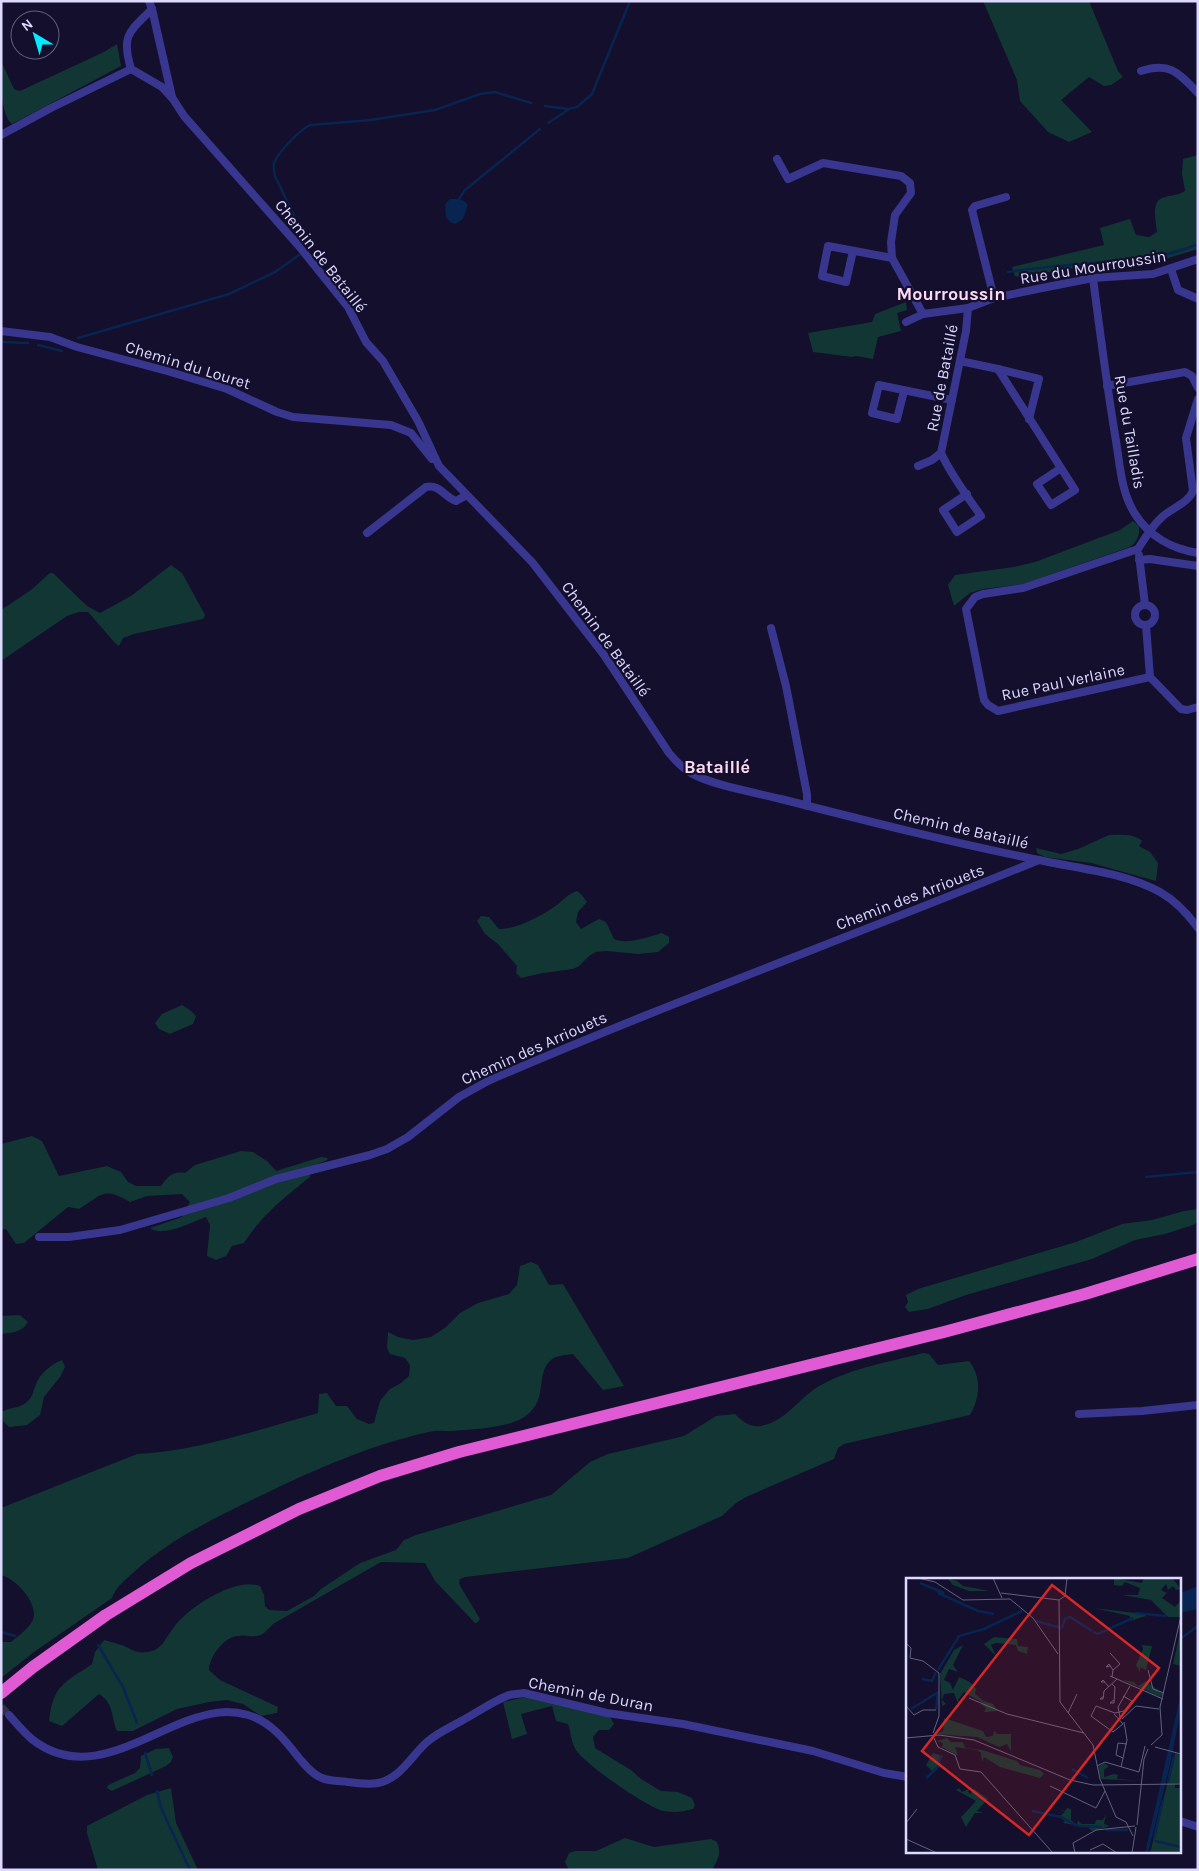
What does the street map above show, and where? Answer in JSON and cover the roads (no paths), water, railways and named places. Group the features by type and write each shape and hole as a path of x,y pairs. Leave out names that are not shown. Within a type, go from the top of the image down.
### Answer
{"highway":[{"path":"1,1693 33,1667 106,1615 191,1563 299,1509 380,1476 459,1452 944,1332 1085,1294 1198,1259"}],"street":[{"name":"Chemin de Bataillé","path":"151,5 126,38 125,51 131,69 154,81 173,99 184,116 298,245 348,307 366,342 383,361 418,421 439,466 532,562 604,655 669,753 679,764 700,778 806,806 1125,878 1158,891 1175,901 1186,911 1198,928"},
{"name":"Chemin de Bataillé","path":"151,5 173,99"},
{"path":"1141,71 1155,67 1170,69 1180,75 1198,93"},
{"path":"1,135 131,69"},
{"path":"777,159 788,179 823,163 906,178 912,192 895,215 891,242 892,258 922,314"},
{"path":"994,298 972,210 975,206 1006,197"},
{"path":"853,251 846,282 822,276 828,246 892,258"},
{"name":"Rue du Mourroussin","path":"906,322 922,314 968,308 994,298 1093,278 1153,274 1198,259"},
{"path":"1171,269 1178,290 1196,298"},
{"name":"Rue du Tailladis","path":"1093,278 1107,386 1125,492 1136,516 1150,531 1174,548 1198,553"},
{"name":"Rue de Bataillé","path":"966,494 943,510 957,532 981,516 941,453 966,332 968,308"},
{"name":"Chemin du Louret","path":"1,331 50,337 77,347 228,389 292,417 391,425 411,434 439,466"},
{"path":"960,361 1039,379 1029,419"},
{"path":"998,370 1029,419 1061,468 1075,490 1052,506 1037,484 1061,468"},
{"path":"1107,386 1185,372 1192,376 1198,388"},
{"path":"904,391 897,419 872,413 879,385 952,400"},
{"path":"1145,605 1138,550 1161,518 1194,491 1186,438 1198,400"},
{"name":"Rue de Bataillé","path":"918,466 932,460 941,453"},
{"path":"367,533 426,487 439,488 456,501 465,496"},
{"name":"Rue Paul Verlaine","path":"1138,550 1023,588 975,597 966,609 984,700 993,709 998,711 1150,677 1181,709 1187,710 1198,707"},
{"path":"1139,560 1150,559 1198,566"},
{"path":"1145,605 1150,607 1155,614 1152,622 1146,625 1140,624 1135,616 1137,609 1145,605"},
{"path":"1146,625 1150,677"},
{"path":"771,628 786,686 807,794 806,806"},
{"name":"Chemin des Arriouets","path":"39,1237 69,1237 120,1230 229,1198 276,1179 379,1152 408,1137 459,1097 488,1081 692,997 947,898 1039,860"},
{"path":"1079,1414 1198,1405"},
{"name":"Chemin de Duran","path":"9,1715 33,1740 51,1750 70,1756 91,1757 113,1753 172,1726 206,1714 233,1712 248,1715 271,1726 304,1764 322,1778 365,1784 379,1783 389,1779 436,1735 495,1702 510,1695 524,1693 539,1695 607,1713 683,1724 814,1751 884,1773 906,1777"},
{"path":"1182,1822 1198,1827"}],"water":[{"path":"450,199 462,200 468,205 463,219 455,224 446,217 445,204"},
{"path":"1198,1586 1198,1609 1182,1613 1182,1592"}],"waterway":[{"path":"545,106 568,109 577,107 592,94 630,1"},
{"path":"309,247 275,176 274,163 290,142 310,125 371,120 435,110 480,94 495,92 531,103"},
{"path":"548,123 568,110"},
{"path":"459,199 465,190 540,129"},
{"path":"1008,272 1152,257 1176,252 1198,244"},
{"path":"78,338 229,294 275,272 299,255"},
{"path":"1,342 28,343"},
{"path":"38,345 62,351"},
{"path":"1146,1177 1198,1172"},
{"path":"1182,1638 1198,1626"},
{"path":"1,1632 15,1636"},
{"path":"98,1645 123,1687 137,1723"},
{"path":"145,1753 152,1775"},
{"path":"157,1791 161,1808 190,1870"}],"tunnel":[{"path":"1,1707 9,1715"}],"district":[{"name":"Mourroussin","path":"951,294"},
{"name":"Bataillé","path":"717,767"}]}
